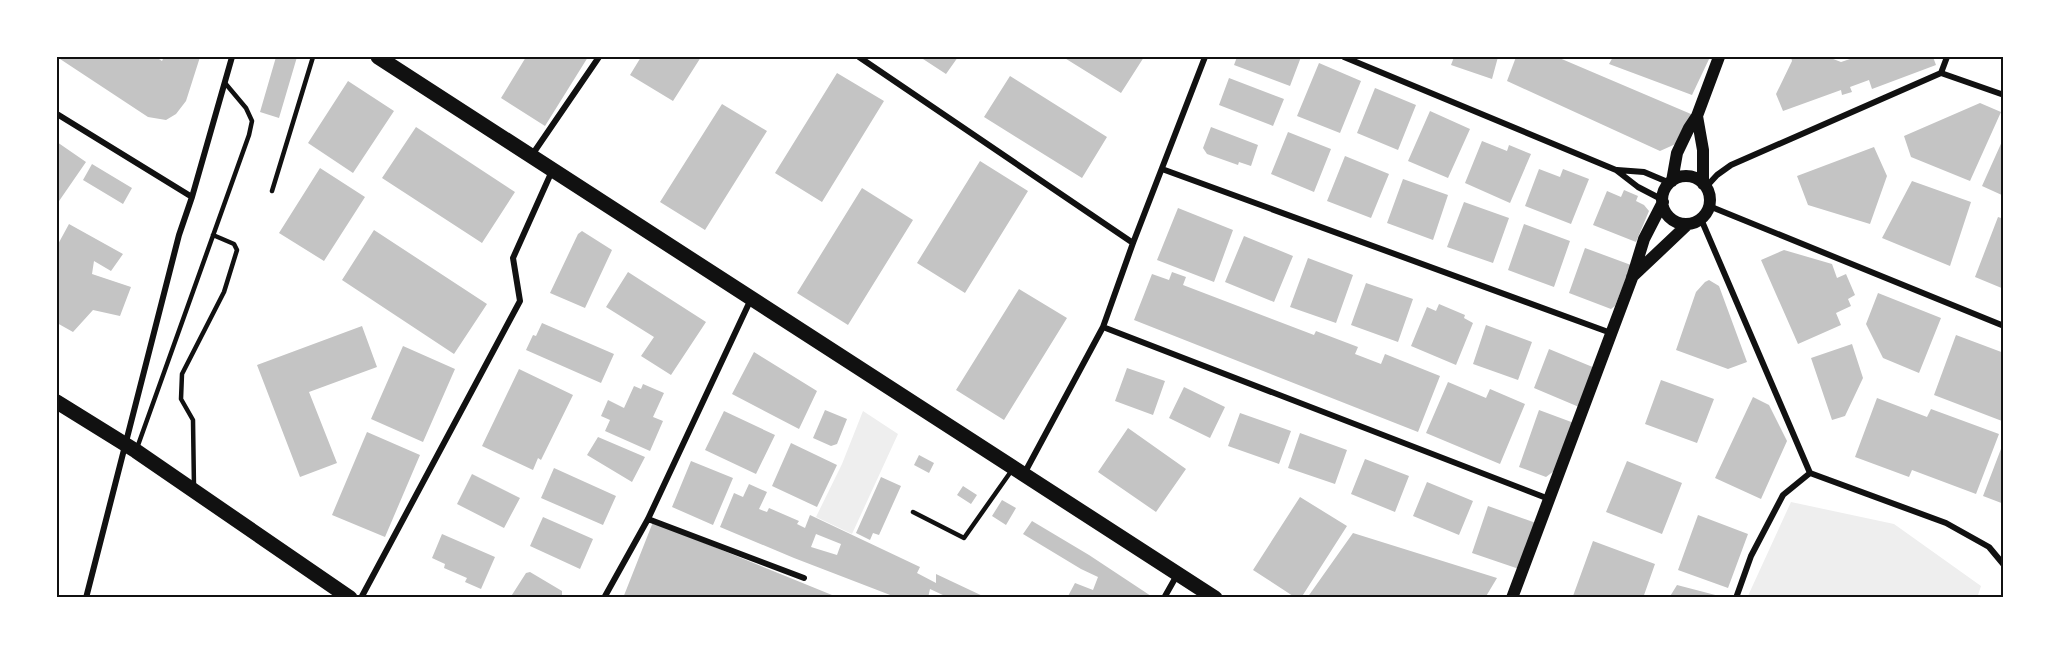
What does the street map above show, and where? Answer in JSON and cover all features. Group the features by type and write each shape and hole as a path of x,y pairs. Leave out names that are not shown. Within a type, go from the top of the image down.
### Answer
{"main road":[{"path":"378,57 1215,598"},
{"path":"1688,224 1676,222 1671,218 1664,208 1664,190 1671,182 1680,147 1697,116 1719,57"},
{"path":"1632,278 1688,224 1701,219 1709,206 1697,116"},
{"path":"1671,182 1688,177 1699,180 1705,186"},
{"path":"1512,598 1632,278 1644,239 1663,201"},
{"path":"57,402 130,448 350,598"}],"street":[{"path":"86,598 130,448 178,235 192,197 232,57"},
{"path":"531,156 599,57"},
{"path":"859,57 1133,243"},
{"path":"1019,471 1103,327 1205,57"},
{"path":"1344,57 1616,170 1638,187 1663,201"},
{"path":"1941,73 1947,57"},
{"path":"1705,186 1731,165 1941,73 2004,95"},
{"path":"57,114 192,197"},
{"path":"1162,169 1611,333"},
{"path":"360,598 520,301 513,258 553,170"},
{"path":"1616,170 1644,172 1671,182"},
{"path":"1709,206 2004,326"},
{"path":"1701,219 1810,473 1946,523 1989,547 2004,565"},
{"path":"604,598 648,519 751,298"},
{"path":"1103,327 1549,499"},
{"path":"1736,598 1751,556 1783,495 1810,473"},
{"path":"648,519 804,578"},
{"path":"1164,598 1177,573"}],"lane":[{"path":"272,191 313,57"},
{"path":"130,448 213,235 252,121 246,108 225,83"},
{"path":"194,491 193,420 182,399 182,374 224,292 237,250 234,244 213,235"},
{"path":"913,512 964,538 1019,471"}],"shaded area":[{"path":"863,411 898,434 852,534 816,517 842,464"},
{"path":"1791,502 1894,524 1981,586 1977,598 1747,598"}],"building":[{"path":"57,57 156,57 162,61 164,57 200,57 186,101 176,114 166,120 148,117"},
{"path":"276,57 297,57 279,118 260,112"},
{"path":"526,57 588,57 545,126 501,98"},
{"path":"641,57 701,57 673,101 630,75"},
{"path":"925,57 958,57 946,74 923,59"},
{"path":"1063,57 1144,57 1121,93"},
{"path":"1237,57 1301,57 1290,86 1234,65"},
{"path":"1454,57 1498,57 1492,79 1451,65"},
{"path":"1516,57 1533,59 1533,57 1557,57 1698,117 1689,138 1660,151 1507,81"},
{"path":"1613,57 1710,57 1692,95 1609,64"},
{"path":"1791,57 1828,57 1841,62 1856,57 1933,57 1936,65 1872,89 1869,80 1850,87 1852,92 1842,95 1841,90 1783,111 1776,94 1792,61"},
{"path":"1319,63 1361,81 1340,133 1297,116"},
{"path":"837,73 884,101 822,202 775,173"},
{"path":"1010,76 1107,137 1082,178 984,117"},
{"path":"1229,78 1284,99 1273,126 1219,105"},
{"path":"348,81 394,111 353,173 308,143"},
{"path":"1375,88 1416,105 1398,150 1357,133"},
{"path":"1980,103 2001,112 1970,181 1911,157 1904,136"},
{"path":"722,104 767,131 705,230 660,202"},
{"path":"1430,111 1470,129 1448,178 1408,161"},
{"path":"416,127 515,192 482,243 382,178"},
{"path":"1211,127 1258,145 1251,166 1239,162 1238,165 1207,154 1203,148"},
{"path":"1288,132 1331,149 1314,192 1271,174"},
{"path":"2004,137 2004,196 1982,186"},
{"path":"1482,141 1507,151 1509,145 1531,154 1510,203 1465,183"},
{"path":"57,142 86,162 57,204"},
{"path":"1874,147 1887,176 1870,224 1808,205 1797,176"},
{"path":"1345,156 1389,174 1371,218 1327,201"},
{"path":"980,161 1028,191 965,293 917,263"},
{"path":"92,164 132,188 123,204 83,180"},
{"path":"320,168 365,197 324,261 279,233"},
{"path":"1539,169 1560,177 1563,169 1589,179 1571,224 1525,206"},
{"path":"1403,179 1448,195 1433,240 1387,223"},
{"path":"1912,181 1971,202 1950,266 1882,238"},
{"path":"862,188 913,220 848,325 797,293"},
{"path":"1624,190 1638,196 1636,201 1649,211 1636,242 1593,225 1607,191 1621,197"},
{"path":"1464,202 1509,218 1493,263 1447,247"},
{"path":"1178,208 1233,230 1214,282 1157,260"},
{"path":"1998,217 2004,219 2004,289 1975,277"},
{"path":"69,224 123,254 111,271 94,261 92,274 131,287 120,316 93,310 73,332 57,323 57,246"},
{"path":"1524,224 1570,241 1554,287 1508,270"},
{"path":"374,230 487,304 454,354 342,280"},
{"path":"582,231 612,250 585,308 550,293 578,234"},
{"path":"1244,236 1293,256 1274,302 1225,282"},
{"path":"1585,248 1631,265 1615,306 1611,309 1569,293"},
{"path":"1784,250 1832,264 1837,278 1846,274 1855,295 1848,299 1851,306 1836,313 1841,325 1798,344 1761,260"},
{"path":"1308,258 1353,275 1336,323 1290,307"},
{"path":"628,272 706,322 671,375 641,356 654,337 606,307"},
{"path":"1172,272 1186,277 1183,285 1314,335 1316,331 1358,347 1355,354 1381,364 1385,354 1440,376 1418,432 1134,320 1152,274 1169,280"},
{"path":"1709,280 1719,286 1747,362 1728,369 1676,350 1696,292"},
{"path":"1366,283 1413,299 1398,342 1351,325"},
{"path":"1019,289 1067,318 1004,420 956,390"},
{"path":"1878,293 1941,318 1919,373 1883,358 1866,324"},
{"path":"1439,304 1465,315 1464,318 1473,323 1456,365 1411,346 1427,307 1436,311"},
{"path":"542,323 614,354 601,383 526,350"},
{"path":"1486,325 1532,342 1518,380 1473,364"},
{"path":"362,326 377,367 309,392 337,463 300,477 257,365"},
{"path":"1956,335 2004,353 2004,415 2002,421 1934,395"},
{"path":"1852,344 1863,378 1845,416 1832,420 1811,358"},
{"path":"403,346 455,369 423,442 371,419"},
{"path":"1549,349 1595,368 1579,407 1534,388"},
{"path":"754,352 817,391 799,429 732,394"},
{"path":"1127,368 1165,381 1153,415 1115,401"},
{"path":"519,369 573,395 541,460 538,458 533,470 482,446"},
{"path":"1661,380 1714,399 1697,443 1645,424"},
{"path":"1448,382 1486,398 1490,389 1525,404 1500,464 1426,433"},
{"path":"643,384 664,393 653,417 663,421 650,451 605,431 610,420 601,416 608,400 624,408 634,386 641,389"},
{"path":"1184,387 1225,407 1210,438 1169,418"},
{"path":"1753,397 1769,405 1787,441 1761,499 1715,478"},
{"path":"1877,398 1927,417 1931,409 1999,434 1976,494 1912,470 1909,477 1855,457"},
{"path":"825,410 847,419 837,444 831,446 813,438"},
{"path":"1539,410 1574,423 1554,471 1546,477 1519,467"},
{"path":"724,411 775,435 756,474 705,450"},
{"path":"1240,413 1291,431 1279,464 1228,446"},
{"path":"1128,428 1186,469 1156,512 1098,472"},
{"path":"367,432 420,455 385,537 332,515"},
{"path":"1300,433 1347,450 1335,484 1288,468"},
{"path":"598,437 645,457 632,482 587,455"},
{"path":"2004,441 2004,504 1983,496"},
{"path":"791,443 837,465 817,507 772,486"},
{"path":"919,455 934,463 929,473 914,465"},
{"path":"1365,459 1409,476 1395,512 1351,494"},
{"path":"691,461 733,478 713,525 672,507"},
{"path":"1627,461 1682,483 1662,534 1606,512"},
{"path":"554,468 616,496 603,525 541,498"},
{"path":"472,474 520,498 504,528 457,504"},
{"path":"881,477 901,486 879,535 873,533 870,540 856,533"},
{"path":"1427,482 1473,501 1459,535 1413,516"},
{"path":"749,484 767,492 759,509 767,512 769,508 799,521 797,524 805,528 810,515 920,567 917,573 936,583 936,574 987,598 944,598 945,596 930,589 928,598 906,596 898,598 720,527 734,493 743,497","holes":["816,534 841,544 837,555 811,547"]},
{"path":"963,486 977,495 971,504 957,495"},
{"path":"1300,497 1347,526 1301,598 1296,598 1253,570"},
{"path":"1002,500 1016,508 1006,525 992,516"},
{"path":"1488,506 1536,523 1519,569 1472,553"},
{"path":"1698,515 1748,534 1728,588 1678,570"},
{"path":"543,517 593,539 580,569 530,546"},
{"path":"1032,521 1089,555 1151,596 1150,598 1067,598 1075,583 1093,590 1098,577 1023,534"},
{"path":"653,522 832,595 830,598 623,598"},
{"path":"1353,533 1497,578 1485,598 1307,598"},
{"path":"442,534 495,557 481,589 465,582 467,578 444,568 445,564 432,558"},
{"path":"1593,541 1655,564 1643,598 1577,598 1573,596"},
{"path":"530,572 562,591 562,598 510,598 526,573"},
{"path":"1677,585 1723,597 1723,598 1669,598"}]}
